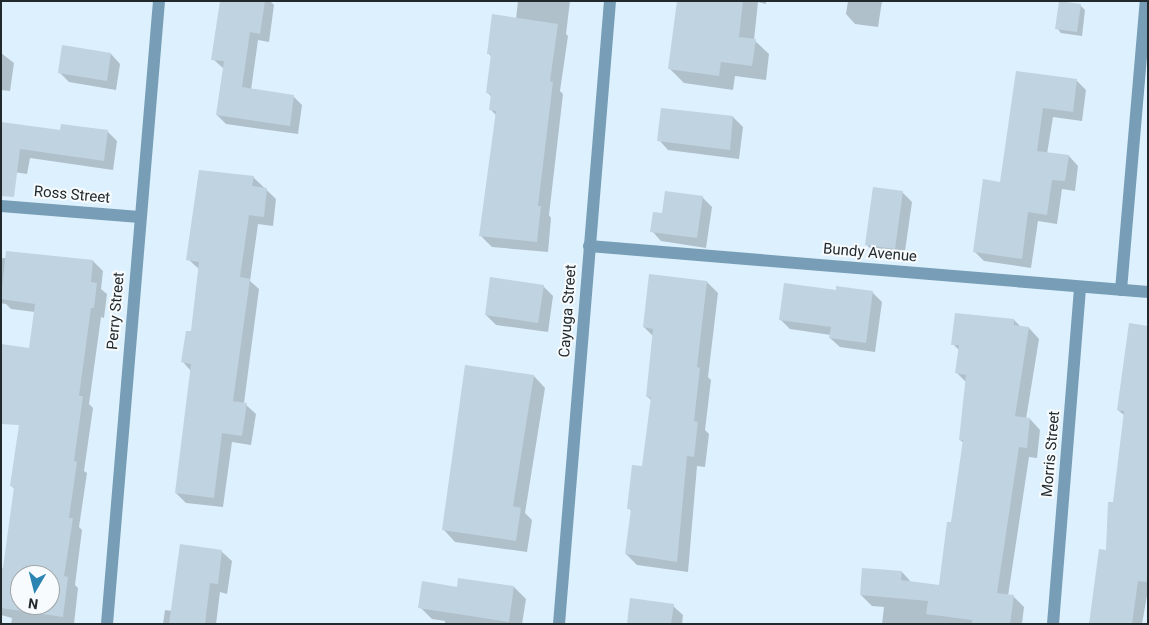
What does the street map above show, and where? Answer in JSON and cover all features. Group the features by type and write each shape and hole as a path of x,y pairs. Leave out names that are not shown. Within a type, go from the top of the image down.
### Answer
{"street":[{"name":"Perry Street","path":"107,624 140,217 160,1"},
{"name":"Cayuga Street","path":"559,624 610,1"},
{"path":"1121,290 1146,1"},
{"name":"Ross Street","path":"1,206 140,217"},
{"name":"Bundy Avenue","path":"589,246 1148,292"},
{"name":"Morris Street","path":"1053,624 1080,287"}],"building":[{"path":"220,1 265,1 260,34 250,32 242,87 294,95 290,126 216,115 224,61 211,60"},
{"path":"677,1 743,1 739,37 756,39 752,66 721,62 719,76 668,69"},
{"path":"1059,1 1081,4 1077,32 1055,29"},
{"path":"492,14 558,24 550,81 553,82 538,206 541,206 537,242 479,236 496,111 489,110 491,94 486,93 491,54 487,54"},
{"path":"62,45 111,53 107,81 58,73"},
{"path":"1016,71 1077,79 1073,112 1043,108 1037,151 1069,155 1065,181 1052,180 1047,215 1028,212 1022,259 973,252 983,179 1000,182"},
{"path":"661,108 733,116 730,150 657,141"},
{"path":"1,122 60,130 61,124 108,130 104,161 20,149 14,197 1,196"},
{"path":"199,170 254,176 252,186 267,188 264,217 249,215 240,277 250,279 233,401 247,403 242,436 222,433 214,498 175,493 191,364 181,362 186,331 191,331 199,262 186,260"},
{"path":"873,187 903,191 895,249 865,245"},
{"path":"665,191 703,196 697,238 650,232 653,212 662,213"},
{"path":"6,251 93,260 91,282 97,283 94,308 91,308 79,396 83,396 74,461 77,462 69,518 73,518 64,576 68,577 63,617 49,615 60,615 60,565 10,565 10,609 1,608 1,568 3,568 14,487 10,486 19,425 1,424 1,344 29,348 35,304 1,299"},
{"path":"649,274 707,281 697,367 700,368 694,421 698,422 694,457 687,456 677,562 625,554 631,509 627,509 632,465 642,466 651,397 646,397 653,329 643,327"},
{"path":"490,277 544,285 538,323 485,315"},
{"path":"784,283 836,290 836,286 873,291 866,343 829,338 831,327 779,320"},
{"path":"955,313 1014,319 1014,325 1029,327 1015,416 1030,418 1027,448 1019,447 997,593 1014,595 1010,624 972,624 972,620 926,614 928,601 860,595 862,568 902,571 901,580 939,585 947,522 951,522 963,440 959,440 966,375 955,373 959,345 951,345"},
{"path":"1129,323 1148,326 1148,582 1138,581 1132,624 1089,624 1099,549 1106,550 1108,502 1113,502 1124,411 1117,410"},
{"path":"465,365 534,375 513,506 521,508 516,541 442,530"},
{"path":"180,544 222,550 218,584 210,583 205,624 169,624"},
{"path":"458,578 514,586 509,622 418,608 422,581 457,587"},
{"path":"630,598 674,604 671,624 627,624"}]}
